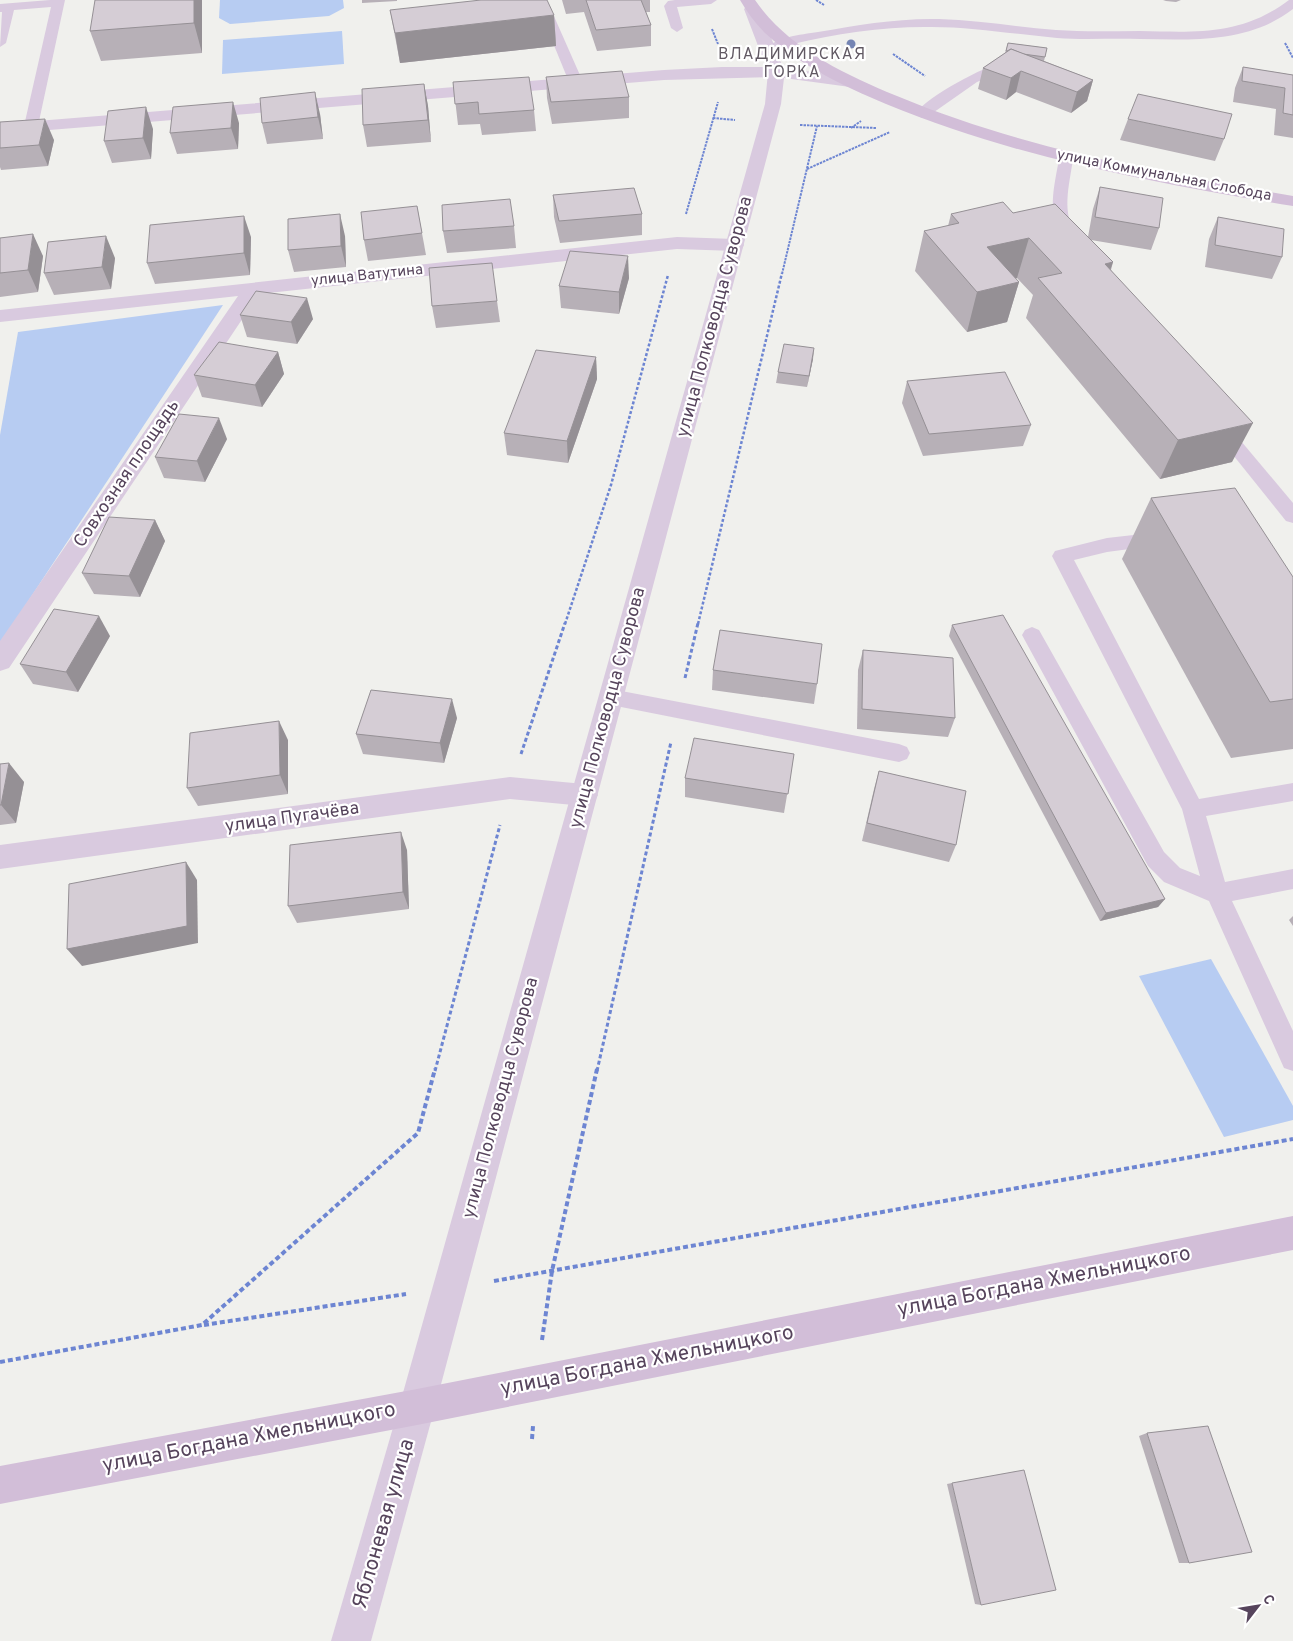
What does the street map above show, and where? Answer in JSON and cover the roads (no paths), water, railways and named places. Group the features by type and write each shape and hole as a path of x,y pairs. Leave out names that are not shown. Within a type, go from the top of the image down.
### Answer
{"main road":[{"name":"улица Коммунальная Слобода","path":"750,4 787,42 826,69 850,82 922,114 993,138 1066,159 1197,185 1293,200"},
{"name":"улица Богдана Хмельницкого","path":"0,1485 417,1407 1293,1233"}],"street":[{"name":"улица Полководца Суворова","path":"417,1407 773,104 772,62 750,4"},
{"path":"0,128 722,72 772,62 850,82"},
{"name":"улица Ватутина","path":"0,316 677,244 734,245"},
{"name":"Совхозная площадь","path":"0,661 253,288"},
{"name":"улица Пугачёва","path":"0,857 510,788 584,795"},
{"name":"Яблоневая улица","path":"351,1641 417,1407"}],"lane":[{"path":"677,28 670,6 672,4 710,0"},
{"path":"0,43 5,7 58,2 31,126"},
{"path":"772,62 772,48 787,42 877,25 938,23 1050,34 1194,36 1236,31 1262,23 1293,3"},
{"path":"522,10 541,9 547,14 576,82"},
{"path":"922,114 950,93 996,68 1006,65"},
{"path":"1066,159 1058,202 1062,228 1080,251"},
{"path":"1206,410 1293,516"},
{"path":"1180,537 1107,545 1062,556 1193,809 1217,894 1293,1059"},
{"path":"1032,636 1156,859 1172,874 1217,894 1293,879"},
{"path":"611,697 899,753"},
{"path":"1193,809 1293,792"}],"district":[{"name":"ВЛАДИМИРСКАЯ ГОРКА","path":"792,64"}]}
